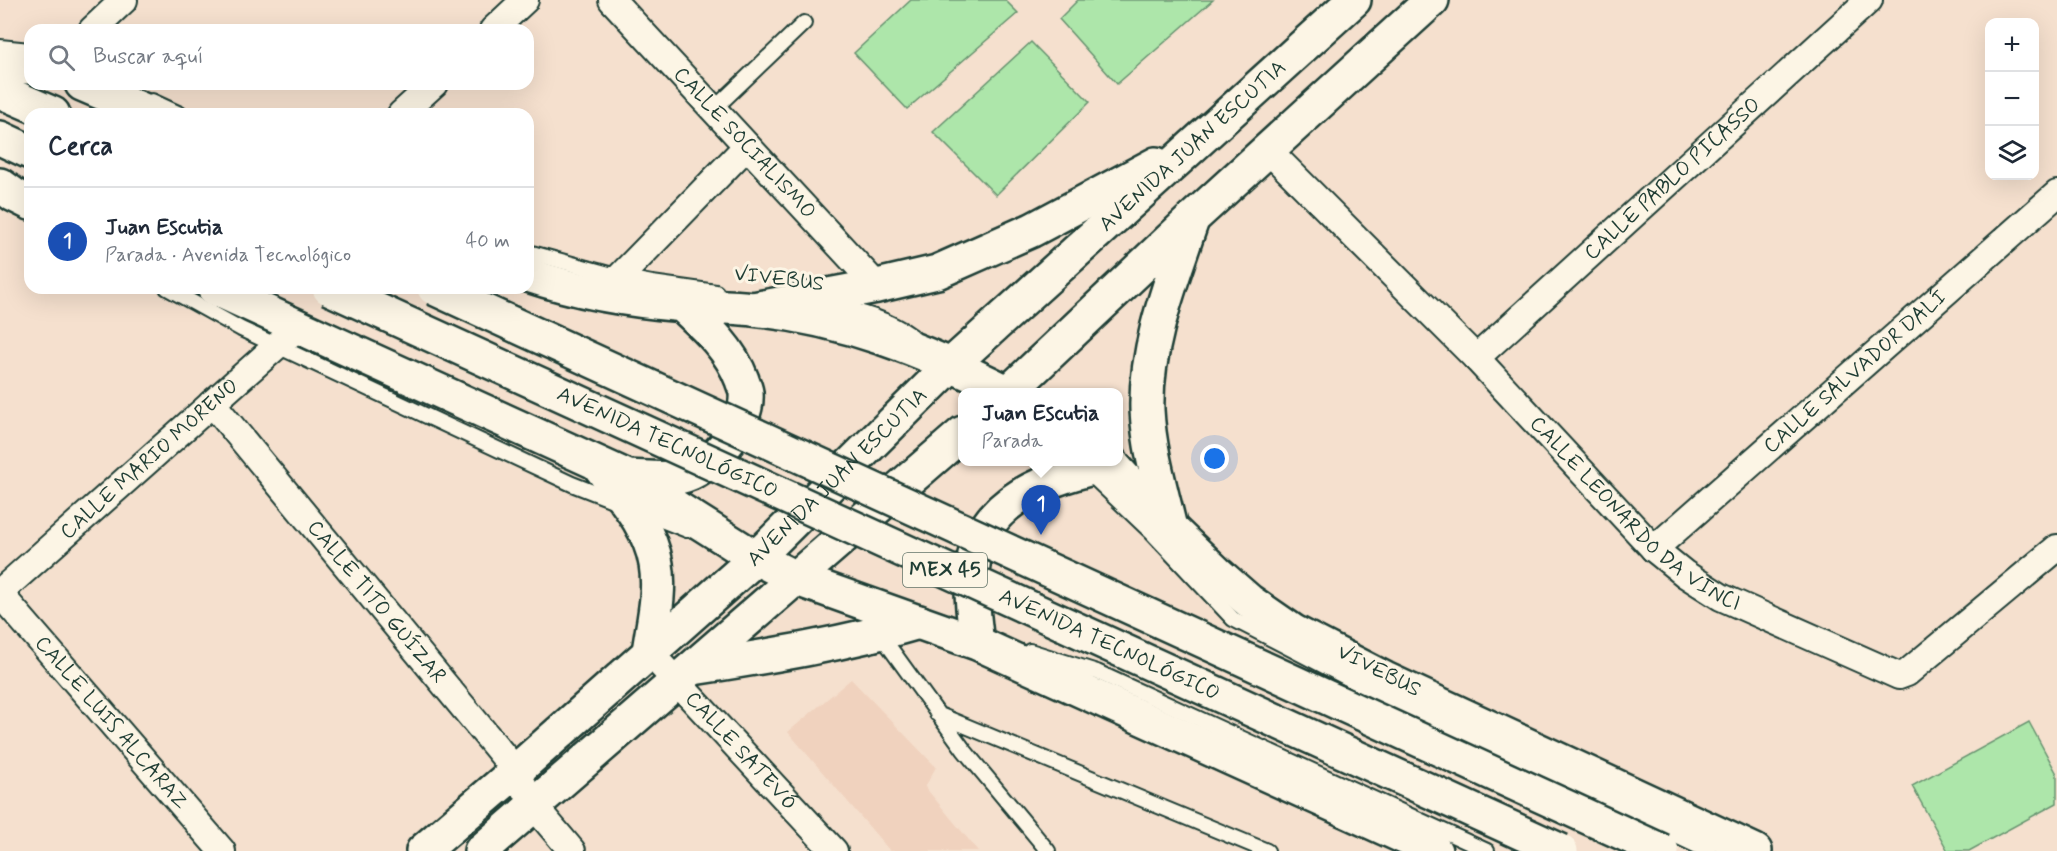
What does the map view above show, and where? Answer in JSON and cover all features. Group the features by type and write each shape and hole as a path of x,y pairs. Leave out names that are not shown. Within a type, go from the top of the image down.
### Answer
{"main road":[{"name":"AVENIDA JUAN ESCUTIA","path":"423,851 756,558 952,364 1354,0"},
{"path":"1013,388 1192,218 1432,0"},
{"path":"0,66 24,67"},
{"path":"96,90 138,108"},
{"path":"0,91 39,108"},
{"path":"0,138 24,149"},
{"path":"753,309 877,286 937,272 1032,230 1200,141"},
{"path":"0,185 24,200"},
{"path":"1170,528 1152,448 1147,410 1151,364 1169,291 1192,218"},
{"path":"534,276 611,286 682,305 753,309 829,322 891,339 952,364 998,388"},
{"path":"223,294 288,336 598,465 629,492 797,579 919,622 976,639 1396,839 1435,851"},
{"name":"AVENIDA TECNOLÓGICO","path":"342,294 1562,851"},
{"name":"AVENIDA TECNOLÓGICO","path":"447,294 1662,851"},
{"path":"629,492 657,479 680,477 698,470 713,459 742,419 746,393 738,369 719,340 682,305"},
{"path":"481,851 958,437"},
{"path":"976,639 972,608 972,572 978,546 992,519 1013,498 1041,484 1090,466"},
{"path":"1098,466 1249,601 1294,632 1385,678 1755,851"},
{"path":"629,492 649,539 656,565 657,603 648,652"},
{"path":"684,676 747,660 880,634 919,622"}],"street":[{"path":"98,24 124,0"},
{"path":"499,24 525,0"},
{"name":"CALLE SOCIALISMO","path":"612,0 877,286"},
{"name":"CALLE PABLO PICASSO","path":"1476,358 1869,0"},
{"path":"408,108 428,90"},
{"path":"611,286 747,146"},
{"name":"CALLE LEONARDO DA VINCI","path":"1268,150 1476,358 1654,549 1685,574 1721,597 1899,676 1907,673 2057,549"},
{"name":"CALLE SALVADOR DALÍ","path":"1654,549 2057,194"},
{"name":"CALLE MARIO MORENO","path":"0,593 288,336"},
{"name":"CALLE TITO GUÍZAR","path":"212,403 516,771 534,806 572,851"},
{"name":"CALLE LUIS ALCARAZ","path":"0,593 222,851"},
{"name":"CALLE SATEVÓ","path":"648,652 684,676 834,851"}],"lane":[{"path":"713,110 804,23"},
{"path":"0,47 24,49"},
{"path":"126,90 167,108"},
{"path":"0,195 24,209"},
{"name":"VIVEBUS","path":"534,254 611,286 652,283 846,309 896,324 952,364"},
{"path":"178,294 241,329 288,336 573,484 629,492"},
{"name":"VIVEBUS","path":"1098,466 1152,533 1233,619 1419,715 1708,851"},
{"path":"797,579 976,639 1097,672 1487,851"},
{"path":"880,634 964,750 1048,851"},
{"path":"937,714 1267,851"}],"shaded area":[{"path":"851,679 936,767 925,787 978,851 890,851 788,732"}],"green space":[{"path":"911,0 1005,0 1018,13 907,109 854,53"},
{"path":"1078,0 1213,0 1117,84 1059,19"},
{"path":"1031,42 1090,102 996,195 933,132"},
{"path":"2029,722 2057,774 2057,803 1969,851 1948,851 1912,786"}],"place":[{"name":"Juan Escutia","path":"1041,535"}]}
